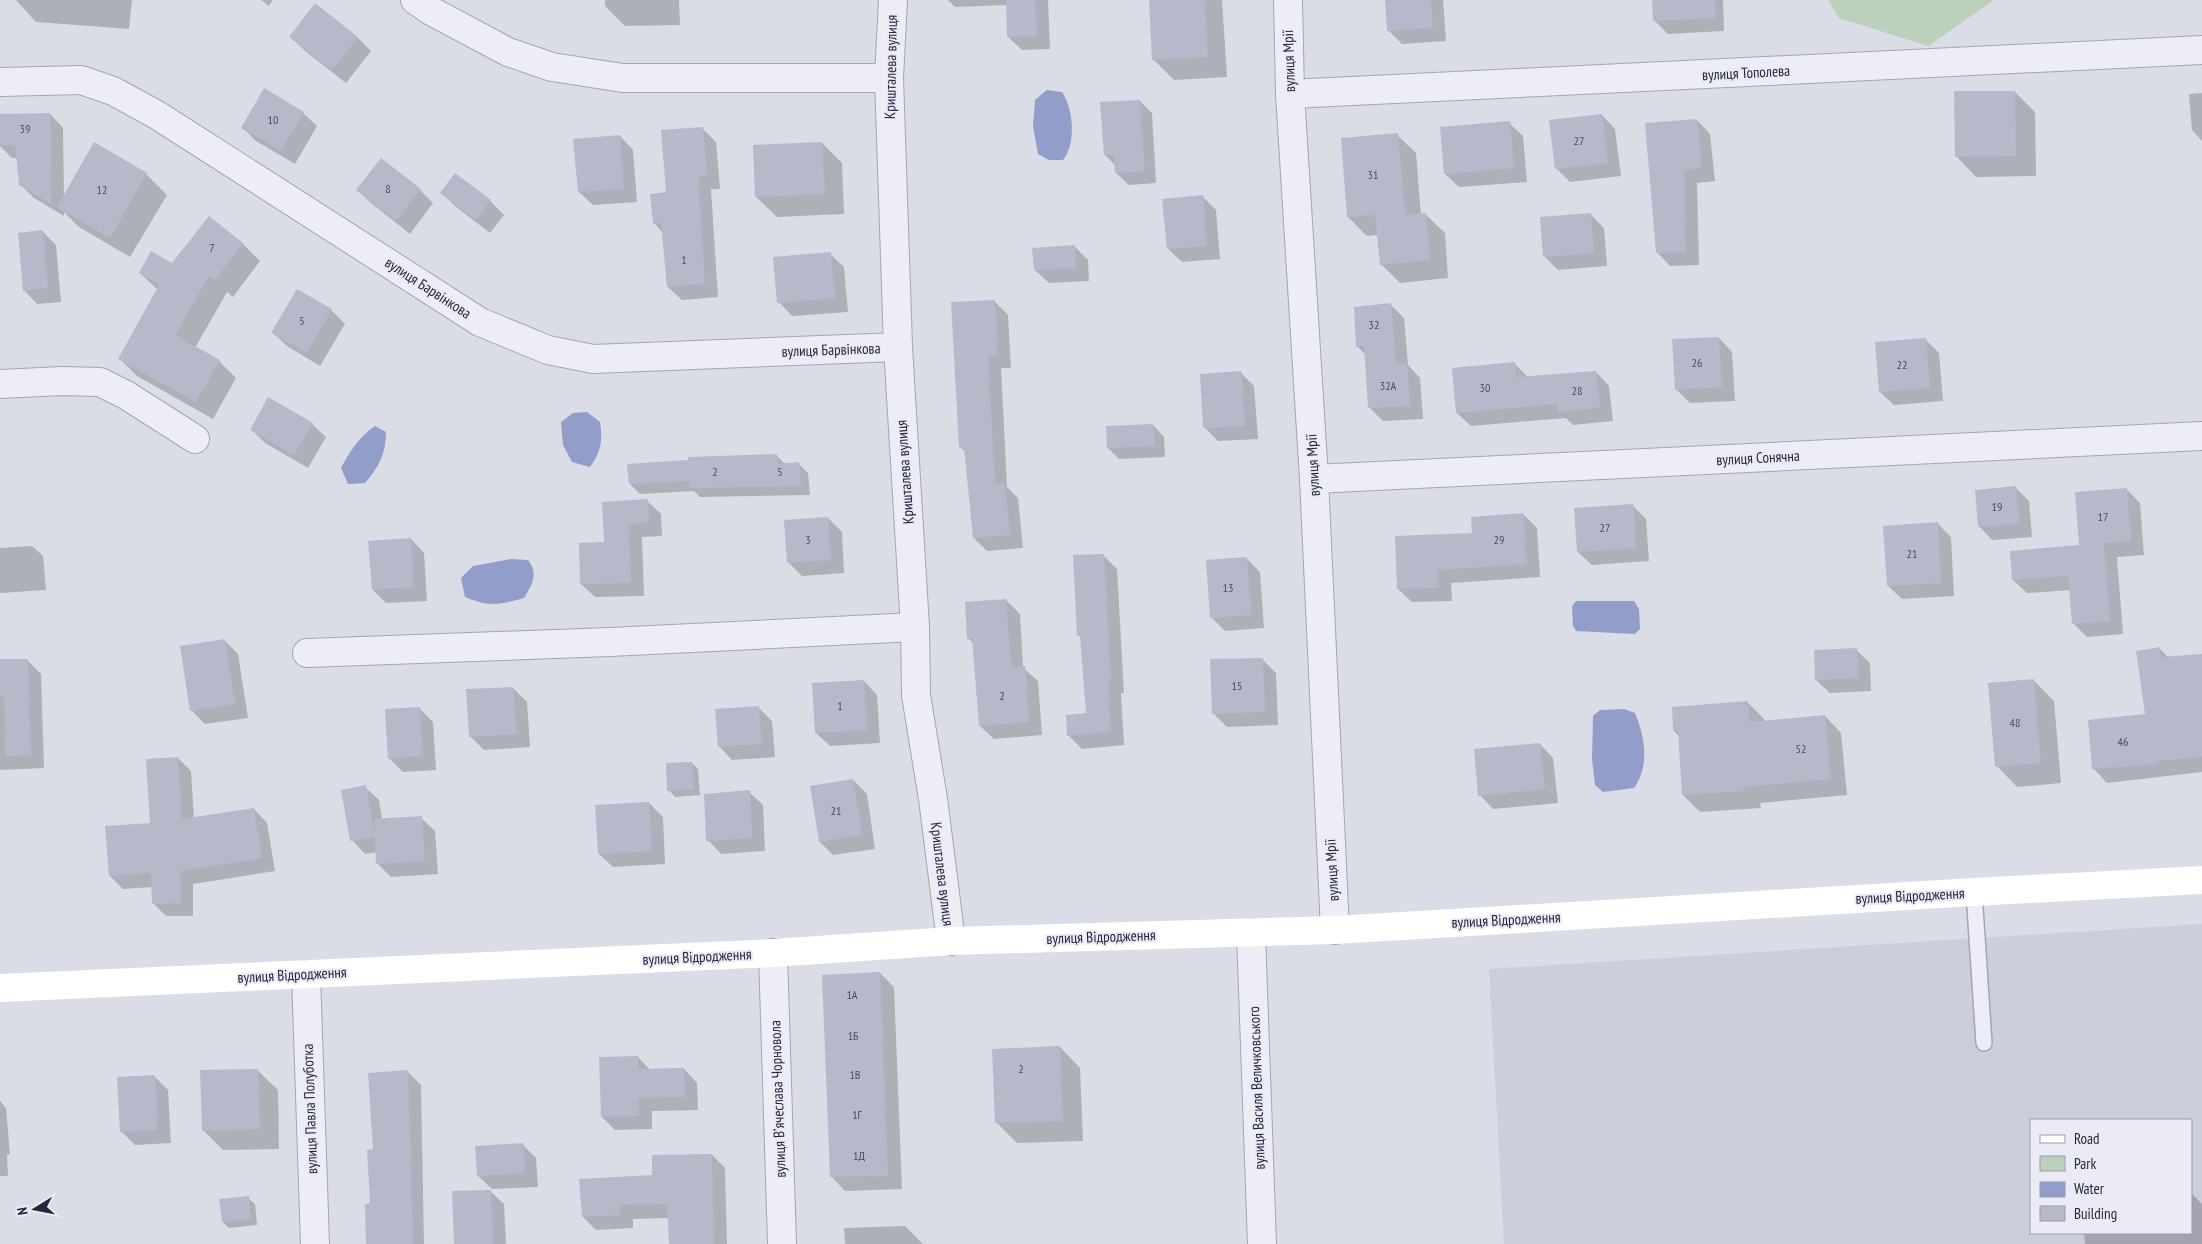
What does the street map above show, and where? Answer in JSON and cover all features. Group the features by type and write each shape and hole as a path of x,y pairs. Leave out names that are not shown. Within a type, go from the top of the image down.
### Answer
{"street":[{"path":"414,0 508,52 552,67 623,78 889,78"},
{"name":"Кришталева вулиця","path":"893,0 889,78 898,347 915,628 916,695 933,799 951,941"},
{"name":"вулиця Мрії","path":"1288,0 1290,94 1314,479 1335,930"},
{"name":"вулиця Тополева","path":"1290,94 2202,50"},
{"name":"вулиця Барвінкова","path":"0,82 81,80 113,91 165,120 480,322 548,350 593,359 898,347"},
{"path":"0,384 62,381 100,382 126,395 196,439"},
{"name":"вулиця Сонячна","path":"1314,479 2202,436"},
{"path":"308,653 915,628"},
{"name":"вулиця Відродження","path":"0,988 773,953 951,941 1335,930 2202,880"},
{"name":"вулиця Василя Величковського","path":"1252,933 1262,1244"},
{"name":"вулиця Вʼячеслава Чорновола","path":"773,953 782,1244"},
{"name":"вулиця Павла Полуботка","path":"306,975 315,1244"}],"lane":[{"path":"1974,892 1984,1044"}],"shaded area":[{"path":"2202,924 2202,1244 1504,1244 1489,969"}],"green space":[{"path":"1828,0 1994,0 1928,46 1839,18"}],"water":[{"path":"1047,90 1062,92 1069,108 1072,136 1063,160 1049,160 1038,154 1033,126 1035,100"},
{"path":"587,412 600,422 601,435 599,451 590,467 572,462 563,445 561,422 573,413"},
{"path":"375,426 386,432 385,447 381,459 365,483 348,484 341,468 355,445"},
{"path":"511,559 528,560 533,570 532,584 524,598 487,604 465,597 461,578 473,566"},
{"path":"1576,601 1634,601 1639,609 1640,629 1635,634 1576,631 1573,626 1572,606"},
{"path":"1624,709 1635,713 1641,732 1644,751 1642,770 1634,788 1603,792 1595,785 1592,759 1593,716 1600,710"}],"building":[{"path":"1006,0 1035,0 1037,36 1007,37"},
{"path":"1149,0 1205,0 1208,57 1152,60"},
{"path":"1385,0 1431,0 1433,28 1387,31"},
{"path":"1652,0 1715,0 1716,18 1653,21"},
{"path":"315,3 358,37 332,70 289,37"},
{"path":"264,88 304,112 281,151 241,128"},
{"path":"1954,91 2015,91 2016,156 1955,157"},
{"path":"1140,100 1145,171 1115,173 1114,155 1104,155 1100,102"},
{"path":"50,113 51,204 19,185 15,145 0,145 0,114"},
{"path":"1602,114 1608,163 1555,169 1549,120"},
{"path":"1697,119 1702,168 1684,170 1686,252 1656,253 1645,123"},
{"path":"1510,121 1514,168 1444,174 1440,127"},
{"path":"703,127 707,176 698,176 705,284 667,287 661,223 653,224 650,194 666,192 661,130"},
{"path":"1398,133 1405,215 1426,213 1430,260 1380,265 1375,215 1347,217 1341,138"},
{"path":"620,135 624,189 578,192 573,139"},
{"path":"94,142 147,173 110,238 57,207"},
{"path":"822,142 825,194 755,197 753,145"},
{"path":"381,158 421,189 396,221 356,190"},
{"path":"455,173 491,200 476,220 440,193"},
{"path":"1203,195 1207,246 1167,249 1162,199"},
{"path":"1591,213 1594,253 1543,257 1540,217"},
{"path":"209,216 243,243 215,280 209,276 175,335 220,360 196,402 118,359 159,285 139,273 151,251 172,263"},
{"path":"43,230 48,288 23,291 18,233"},
{"path":"1075,245 1076,268 1034,270 1032,248"},
{"path":"831,252 835,298 777,303 773,257"},
{"path":"297,289 332,309 307,353 271,333"},
{"path":"995,300 998,355 988,355 995,484 1005,483 1010,535 973,538 964,447 959,447 951,302"},
{"path":"1391,303 1396,364 1407,363 1410,406 1368,408 1364,346 1356,347 1354,307"},
{"path":"1719,337 1722,387 1675,390 1672,339"},
{"path":"1926,338 1930,388 1879,392 1875,342"},
{"path":"1515,362 1516,377 1596,371 1600,408 1558,412 1557,404 1456,413 1452,368"},
{"path":"1241,371 1245,426 1203,428 1200,374"},
{"path":"268,397 313,423 294,455 250,430"},
{"path":"1153,424 1155,446 1107,448 1106,426"},
{"path":"777,454 778,464 799,462 801,486 689,488 689,481 629,484 627,464 688,460 688,457"},
{"path":"2016,486 2019,523 1978,527 1975,490"},
{"path":"2127,488 2131,541 2104,543 2110,621 2072,624 2068,576 2012,580 2010,551 2079,545 2075,492"},
{"path":"648,499 649,522 629,524 631,583 580,584 579,543 604,542 602,502"},
{"path":"1633,504 1636,548 1577,552 1574,508"},
{"path":"1523,513 1527,564 1438,570 1439,588 1397,589 1395,536 1472,533 1471,517"},
{"path":"828,517 831,560 787,563 784,520"},
{"path":"1938,522 1941,583 1887,586 1883,526"},
{"path":"411,538 414,587 372,590 368,541"},
{"path":"1104,554 1111,680 1108,680 1111,731 1067,736 1066,715 1086,713 1080,636 1077,636 1073,555"},
{"path":"1247,557 1251,615 1210,618 1206,560"},
{"path":"1006,599 1011,667 1025,666 1029,722 979,726 972,638 967,639 965,602"},
{"path":"225,639 235,704 190,711 180,646"},
{"path":"2160,647 2161,657 2202,654 2202,757 2157,761 2158,764 2092,769 2088,720 2145,714 2136,651"},
{"path":"1857,648 1858,678 1815,680 1814,650"},
{"path":"1263,658 1265,712 1212,714 1210,659"},
{"path":"0,659 28,659 31,755 6,756 4,696 0,696"},
{"path":"2034,679 2041,763 1995,767 1988,683"},
{"path":"864,680 867,730 815,733 812,683"},
{"path":"513,687 517,734 469,737 466,689"},
{"path":"1748,701 1750,722 1825,715 1831,779 1744,787 1745,791 1682,795 1678,731 1673,731 1672,707"},
{"path":"759,706 762,744 718,747 715,709"},
{"path":"420,707 423,756 388,759 385,709"},
{"path":"1540,743 1545,789 1478,796 1474,749"},
{"path":"178,757 182,819 254,808 262,858 180,871 181,903 152,904 151,873 109,876 105,826 150,823 146,759"},
{"path":"692,762 694,789 667,791 666,763"},
{"path":"853,779 862,835 819,842 810,786"},
{"path":"366,785 375,837 350,841 341,790"},
{"path":"750,790 752,838 706,841 704,794"},
{"path":"649,802 652,851 598,854 595,805"},
{"path":"422,816 425,861 376,864 374,819"},
{"path":"880,972 888,1176 830,1177 822,975"},
{"path":"1060,1046 1063,1121 995,1123 992,1049"},
{"path":"638,1056 638,1069 684,1068 685,1097 639,1098 639,1116 601,1117 599,1057"},
{"path":"258,1069 260,1129 202,1131 200,1070"},
{"path":"408,1070 413,1244 366,1244 365,1204 370,1203 367,1150 373,1149 368,1073"},
{"path":"155,1075 158,1130 120,1132 117,1077"},
{"path":"523,1143 525,1173 477,1176 475,1146"},
{"path":"712,1154 714,1244 669,1244 667,1204 620,1205 620,1215 582,1217 579,1179 652,1175 652,1155"},
{"path":"491,1190 493,1244 454,1244 452,1191"},
{"path":"249,1196 251,1219 222,1222 219,1199"}]}
